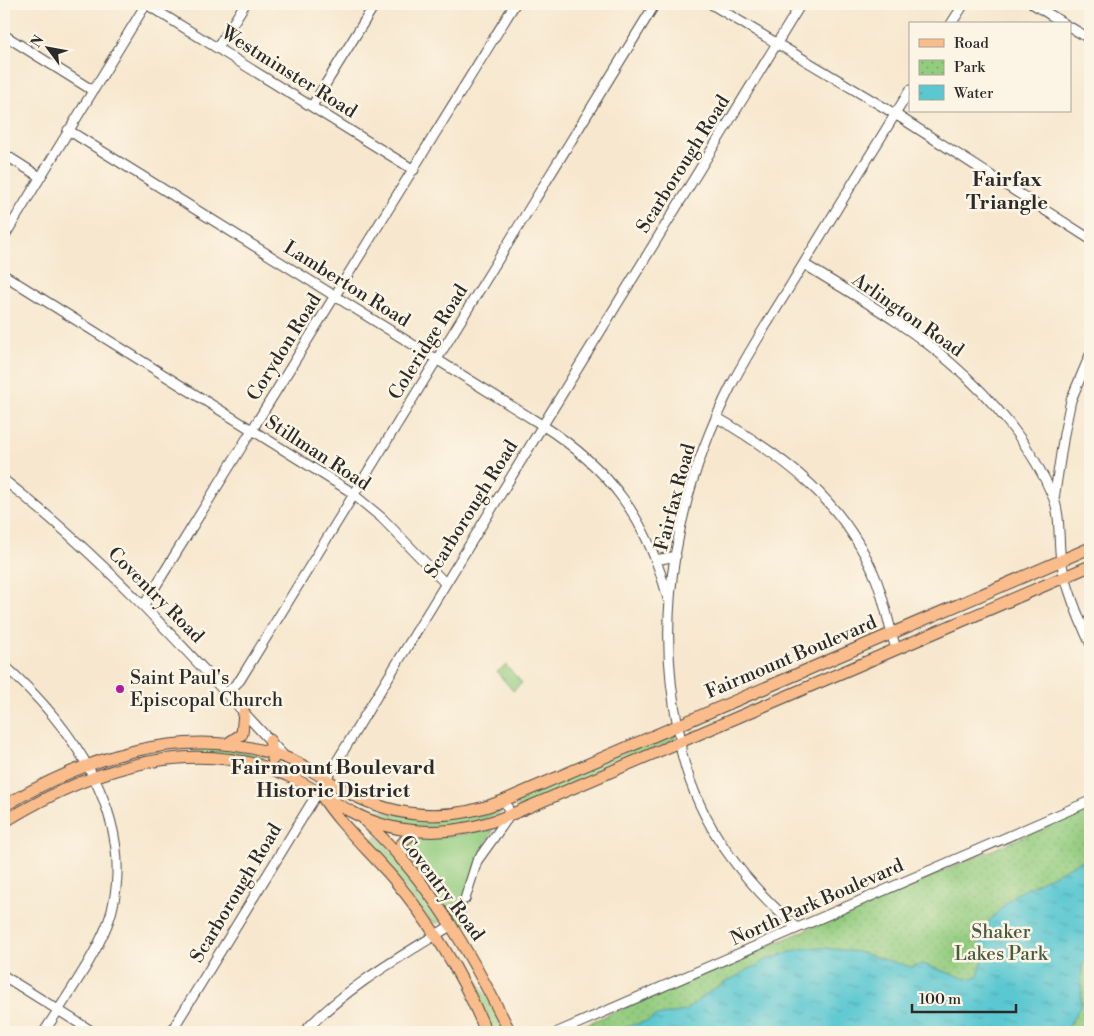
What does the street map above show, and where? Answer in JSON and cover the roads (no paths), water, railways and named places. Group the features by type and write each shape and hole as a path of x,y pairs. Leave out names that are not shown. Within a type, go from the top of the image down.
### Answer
{"main road":[{"name":"Fairmount Boulevard","path":"4,806 44,784 131,750 185,742 226,744 273,753 373,804 413,814 461,813 505,800 1090,548"},
{"name":"Fairmount Boulevard","path":"4,822 50,797 94,778 135,764 185,757 228,759 268,768 318,790 361,817 413,831 442,832 470,828 510,815 1090,566"},
{"path":"226,744 242,734 244,712"},
{"path":"268,768 273,763 270,740"},
{"path":"185,742 185,757"},
{"name":"Coventry Road","path":"286,758 318,790 329,808 402,890 436,935 465,985 486,1032"},
{"name":"Coventry Road","path":"325,779 402,860 452,925 476,964 510,1032"},
{"path":"402,860 401,845 413,831"}],"street":[{"path":"4,237 146,4"},
{"name":"Westminster Road","path":"146,4 414,170"},
{"path":"218,47 245,4"},
{"path":"312,106 374,4"},
{"name":"Corydon Road","path":"144,605 515,4"},
{"name":"Coleridge Road","path":"226,694 240,680 655,4"},
{"path":"711,4 895,114 1090,239"},
{"name":"Scarborough Road","path":"171,1032 801,4"},
{"path":"952,22 964,4"},
{"path":"1033,4 1062,22"},
{"path":"1072,28 1090,40"},
{"path":"4,35 92,90"},
{"name":"Fairfax Road","path":"797,928 763,898 740,872 698,802 682,755 671,690 669,605 676,556 690,491 716,417 733,382 909,92"},
{"name":"Lamberton Road","path":"68,130 542,425 584,454 615,486 634,513 656,560 669,605"},
{"path":"4,154 40,177"},
{"name":"Arlington Road","path":"804,264 904,328 951,363 1006,420 1027,448 1054,499 1061,560 1065,576 1090,643"},
{"name":"Stillman Road","path":"4,275 353,494 382,518 445,583"},
{"path":"1054,499 1064,434 1072,400 1090,354"},
{"path":"716,417 753,439 797,471 828,500 856,540 876,580 896,649"},
{"name":"Coventry Road","path":"4,480 54,521 144,605 286,758"},
{"path":"656,560 676,556"},
{"path":"4,665 42,702 67,734 94,778 108,808 116,842 117,873 112,910 96,946 44,1032"},
{"path":"465,899 477,862 510,815 505,800"},
{"name":"North Park Boulevard","path":"558,1032 1090,801"},
{"path":"304,1032 345,995 380,968 452,925"},
{"path":"4,976 94,1032"}],"water":[{"name":"Shaker Lakes Park","path":"1090,858 1090,954 1082,965 1081,1004 1066,1032 607,1032 648,1021 656,1016 685,1011 710,991 766,960 800,949 816,947 858,952 911,967 922,964 967,979 978,976 984,956 979,942 989,921 1014,895"}],"place":[{"name":"Saint Paul's Episcopal Church","path":"120,689"}],"district":[{"name":"Fairfax Triangle","path":"1007,192"},
{"name":"Fairmount Boulevard Historic District","path":"333,780"}]}
